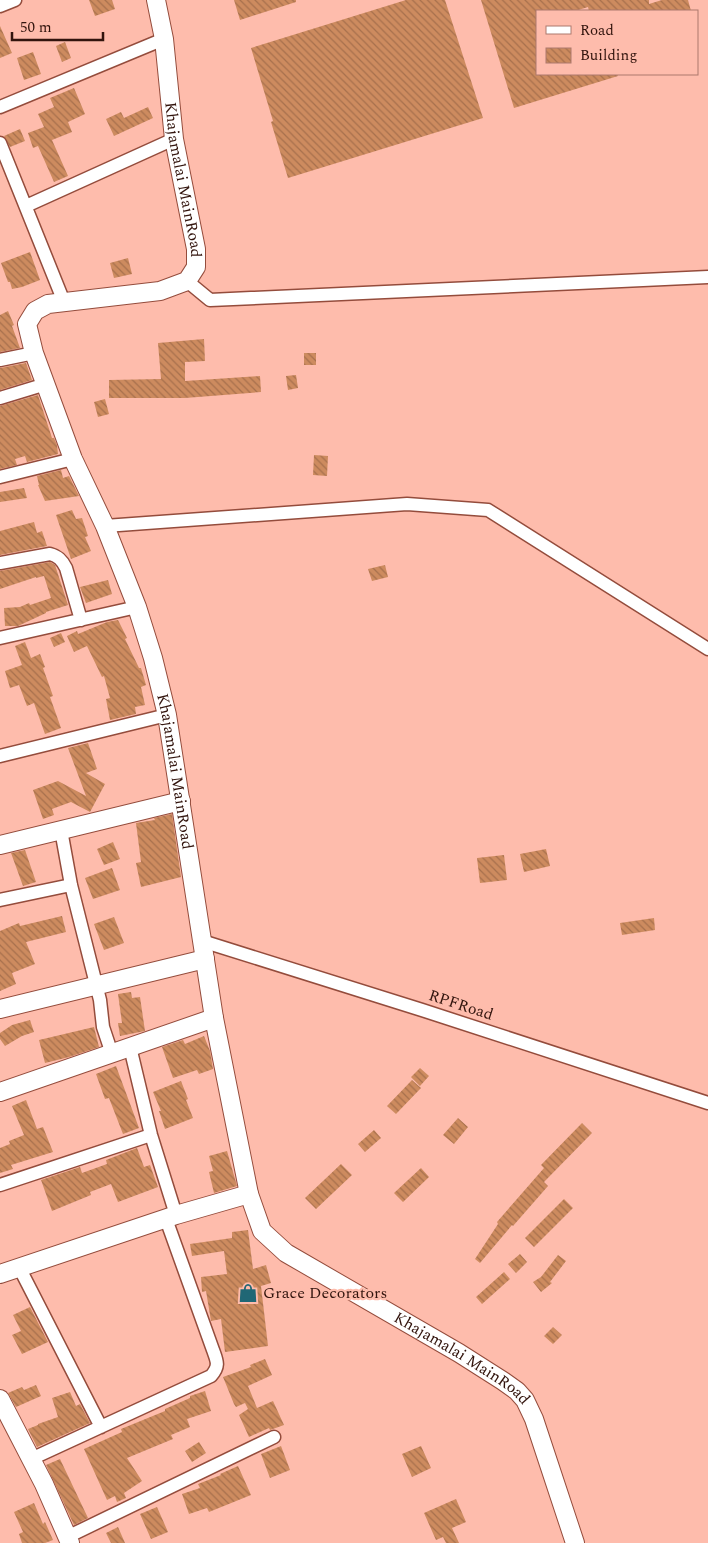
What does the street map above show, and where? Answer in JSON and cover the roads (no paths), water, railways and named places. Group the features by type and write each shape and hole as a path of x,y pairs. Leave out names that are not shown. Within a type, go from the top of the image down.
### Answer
{"main road":[{"name":"Khajamalai MainRoad","path":"156,0 164,39 174,139 196,249 196,267 187,281 160,292 48,304 35,311 27,324 34,353 73,459 105,526 137,607 153,658 167,715 214,1018 249,1194 262,1231 286,1252 459,1353 517,1391 525,1400 534,1419 576,1543"},
{"path":"0,844 181,801"},
{"path":"0,1009 205,959"},
{"path":"0,1092 214,1018"},
{"path":"0,1274 171,1217 249,1194"},
{"path":"0,1399 44,1484 69,1540"}],"street":[{"path":"0,6 15,0"},
{"path":"0,107 164,39"},
{"path":"26,206 174,139"},
{"path":"0,143 64,302"},
{"path":"187,281 210,300 708,277"},
{"path":"0,360 34,353"},
{"path":"0,398 46,384"},
{"path":"0,477 73,459"},
{"path":"105,526 407,504 488,510 708,649"},
{"path":"0,563 50,554 56,556 63,561 66,568 81,620"},
{"path":"0,638 137,607"},
{"path":"0,756 167,715"},
{"path":"61,830 71,885 100,1000 103,1027 112,1054"},
{"path":"0,900 71,885"},
{"name":"RPFRoad","path":"202,941 708,1103"},
{"path":"31,1459 211,1376 216,1370 217,1361 171,1217 130,1047"},
{"path":"0,1185 151,1135"},
{"path":"19,1268 101,1427"},
{"path":"69,1540 274,1437"}],"place":[{"name":"Grace Decorators","path":"248,1293"}]}
